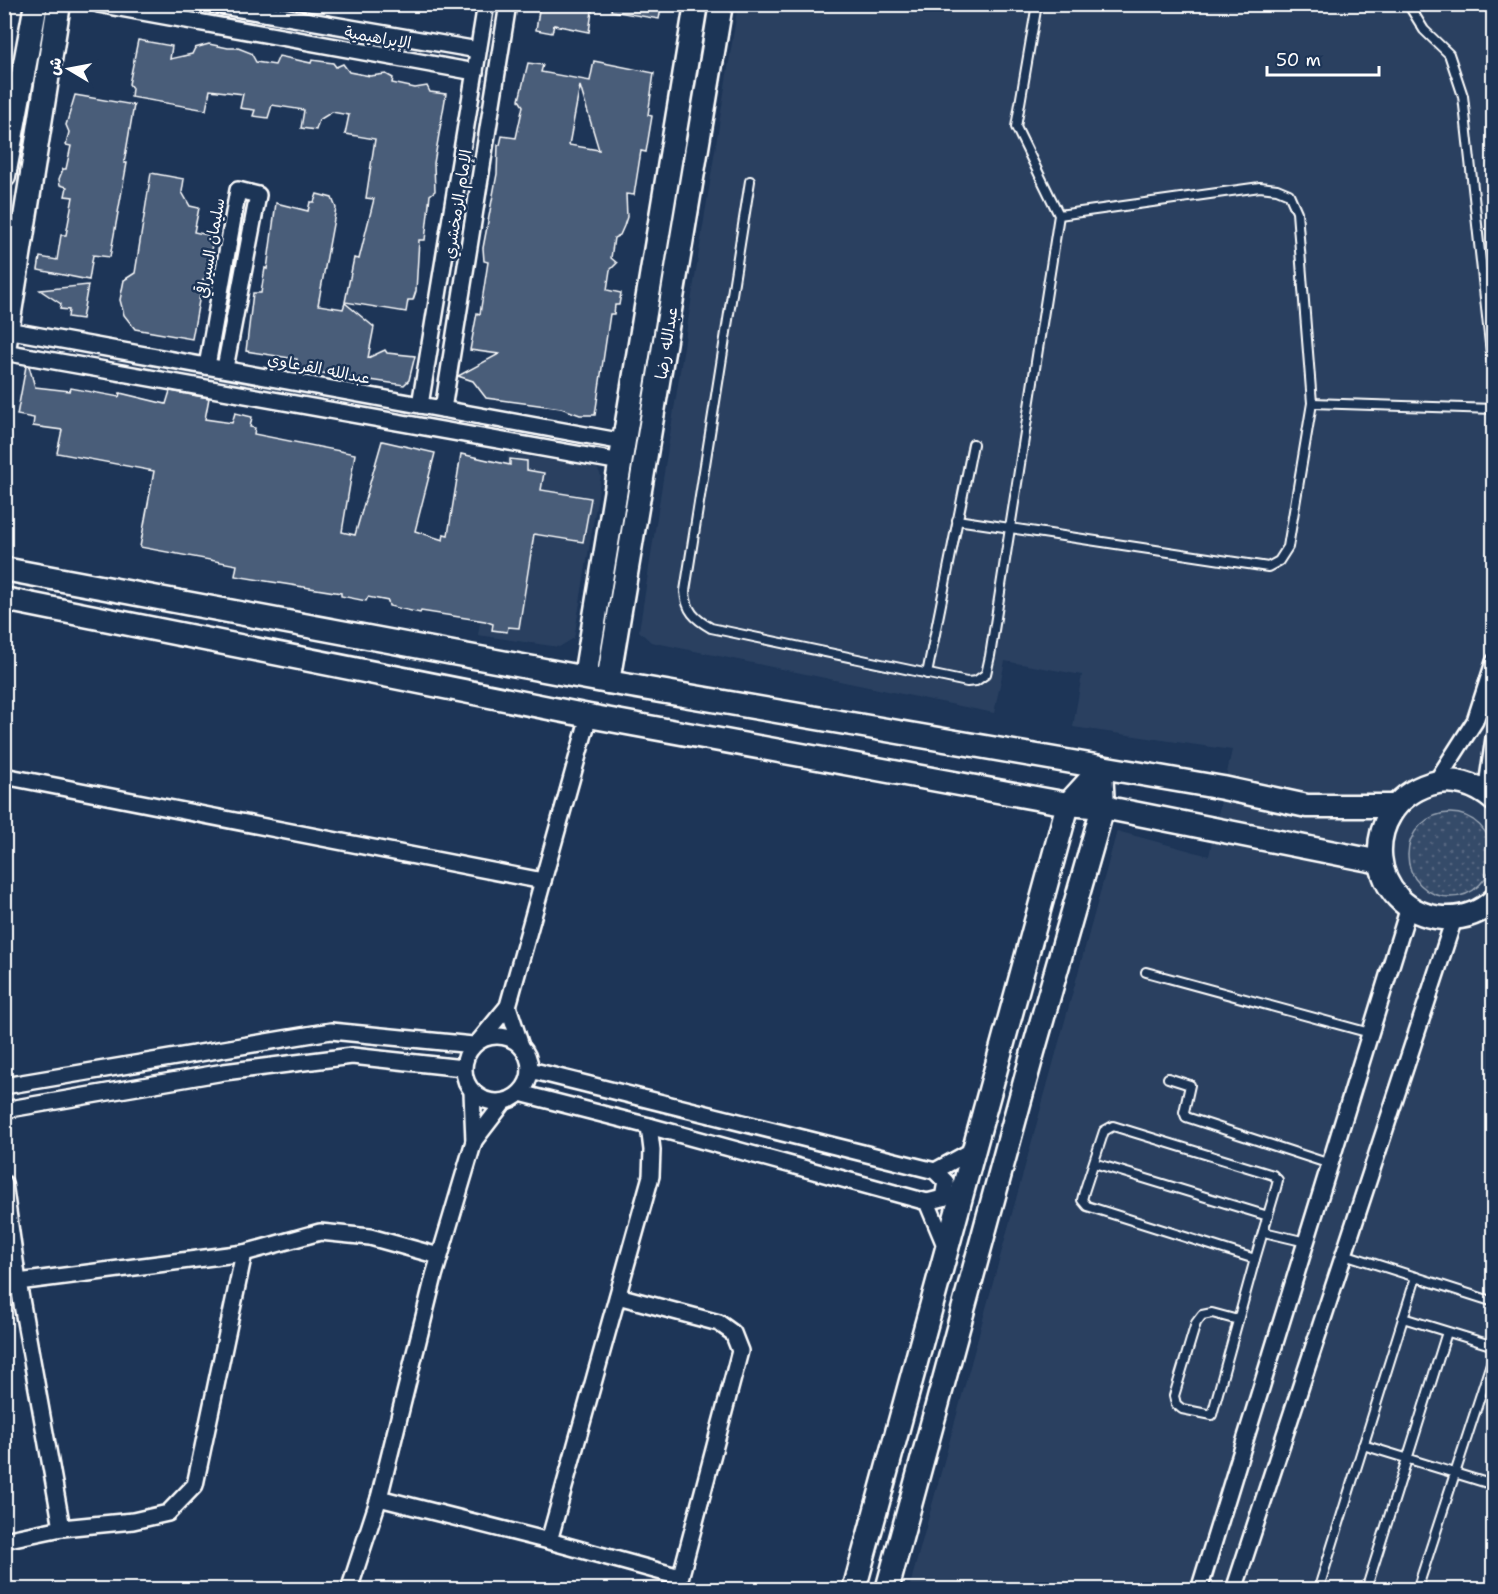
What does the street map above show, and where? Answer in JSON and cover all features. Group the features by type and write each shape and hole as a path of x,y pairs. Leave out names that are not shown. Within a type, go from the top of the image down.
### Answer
{"street":[{"path":"4,176 36,4"},
{"path":"59,4 6,344 622,452"},
{"name":"الإبراهيمية","path":"98,4 475,72"},
{"name":"الإبراهيمية","path":"211,4 282,11 478,50"},
{"name":"الإمام الزمخشري","path":"420,405 486,4"},
{"name":"الإمام الزمخشري","path":"442,409 508,4"},
{"name":"عبدالله رضا","path":"585,677 696,4"},
{"name":"عبدالله رضا","path":"608,682 654,419 721,4"},
{"path":"9,148 36,149"},
{"name":"سليمان السيراقي","path":"207,366 238,190 258,195 225,368"},
{"name":"عبدالله القرعاوي","path":"6,344 225,368 442,409 622,452"},
{"path":"629,417 654,419"},
{"path":"4,569 608,682 1307,806 1395,806"},
{"path":"32,574 15,601 589,716 1068,804 1103,807 1380,862"},
{"path":"1436,782 1476,721 1494,662"},
{"path":"504,1102 490,1103 472,1092 467,1085 463,1068 468,1052 508,1006 589,716"},
{"path":"1494,738 1490,796 1470,785 1453,781 1436,782 1406,795 1395,806 1385,823 1380,842 1380,862 1386,879 1395,895 1409,907 1430,917 1454,919 1471,915 1494,900"},
{"path":"854,1590 1068,804 1101,768"},
{"path":"887,1590 1033,1052 1103,807 1101,768"},
{"path":"4,776 543,881"},
{"path":"1199,1590 1409,907"},
{"path":"1234,1590 1454,919"},
{"path":"474,1141 504,1102 520,1093 525,1087 530,1070 529,1061 521,1046 508,1006"},
{"path":"5,1085 331,1031 477,1042 497,1035 516,1041 521,1046"},
{"path":"4,1110 225,1072 352,1056 463,1068"},
{"path":"520,1093 927,1202 942,1198 946,1182 935,1171 530,1070"},
{"path":"349,1590 379,1498 440,1256 474,1141 472,1092"},
{"path":"549,1541 651,1176 652,1150 649,1126"},
{"path":"935,1171 975,1149"},
{"path":"4,1183 18,1282 62,1528"},
{"path":"927,1202 947,1250"},
{"path":"18,1282 244,1253 320,1232 370,1237 440,1256"},
{"path":"4,1540 62,1528 133,1521 168,1514 195,1485 244,1253"},
{"path":"379,1498 549,1541 679,1583 740,1351 733,1334 718,1323 618,1296"}],"lane":[{"path":"750,181 685,603 695,619 711,628 967,682 976,681 986,674 1059,216 1016,127 1037,4"},
{"path":"1408,4 1424,30 1449,54 1463,96 1494,381"},
{"path":"957,520 1010,530 1268,567 1279,561 1288,547 1312,404 1297,212 1289,194 1277,189 1260,187 1059,216"},
{"path":"1312,404 1494,408"},
{"path":"927,674 973,444"},
{"path":"1146,972 1370,1033"},
{"path":"1168,1078 1190,1084 1184,1112 1186,1116 1330,1164"},
{"path":"1238,1320 1212,1313 1202,1315 1196,1323 1174,1396 1176,1404 1182,1409 1212,1415 1238,1320 1264,1232 1278,1180 1273,1175 1132,1131 1108,1127 1082,1200 1087,1206 1256,1259"},
{"path":"1094,1163 1268,1216"},
{"path":"1264,1232 1306,1242"},
{"path":"1344,1254 1494,1302"},
{"path":"1321,1581 1416,1277"},
{"path":"1403,1318 1494,1346"},
{"path":"1366,1590 1447,1332"},
{"path":"1417,1590 1494,1354"},
{"path":"1364,1445 1486,1483 1494,1482"}],"shaded area":[{"path":"738,5 1493,5 1493,1589 909,1589 1117,831 1209,856 1232,750 1073,727 1082,675 1005,661 994,713 651,642 639,631"},
{"path":"508,454 597,467 601,476 574,638 559,647 478,635"},
{"path":"1450,813 1473,820 1485,832 1492,855 1485,878 1473,890 1450,897 1427,890 1415,878 1408,855 1415,832 1427,820"}],"building":[{"path":"540,4 593,4 589,32 554,25 552,33 536,30"},
{"path":"612,4 662,4 659,19 611,11"},
{"path":"138,40 172,46 170,59 192,54 195,48 209,44 238,48 251,53 256,62 275,65 279,56 311,63 312,60 333,63 336,67 343,64 349,72 370,76 386,74 393,78 392,83 415,88 427,86 430,92 446,94 434,163 435,191 430,195 425,240 419,240 416,291 413,300 408,300 406,312 345,302 354,258 359,259 374,199 366,198 375,139 345,134 349,115 332,112 319,120 316,130 301,128 304,110 272,105 268,118 253,116 255,110 240,108 243,94 210,90 206,110 131,97 132,88 129,84"},
{"path":"594,61 654,73 648,115 652,116 646,152 641,151 634,195 626,194 627,217 624,226 620,235 614,238 611,258 617,263 610,270 607,290 621,293 619,305 615,305 614,314 610,314 595,415 580,415 561,408 486,398 473,381 458,376 499,354 470,350 477,313 480,314 488,262 484,261 483,248 497,174 498,145 500,145 502,136 516,138 523,106 519,100 528,63 543,65 541,72 590,81","holes":["580,86 599,150 569,145"]},
{"path":"75,95 134,105 124,163 127,163 110,257 93,255 89,280 38,270 40,257 57,260 61,235 66,235 73,197 65,196 67,187 60,185 59,179 63,169 66,169 71,146 66,145 69,132 66,125"},
{"path":"151,173 184,179 182,192 190,206 199,208 194,232 213,236 207,280 203,279 192,339 135,329 124,315 120,300 124,280 135,273"},
{"path":"317,194 332,198 336,208 318,305 343,309 345,303 374,327 368,358 385,350 387,353 415,356 409,380 404,385 295,369 297,359 246,351 253,293 261,293 265,268 267,269 276,203 308,211 310,202 314,202"},
{"path":"88,285 82,319 68,317 69,310 60,309 61,304 40,290"},
{"path":"26,366 29,366 35,387 70,391 71,388 119,397 120,393 166,404 170,391 209,398 205,419 232,423 235,413 252,417 250,427 255,428 254,434 355,454 342,532 355,535 382,441 435,453 415,531 443,540 444,534 448,535 461,454 510,465 510,459 527,461 527,470 544,473 541,490 591,498 583,542 534,534 519,628 508,627 507,632 492,630 493,624 485,621 421,611 420,613 389,606 388,601 368,597 366,601 341,596 341,593 235,576 237,565 140,547 154,471 57,453 62,430 33,426 34,418 17,415"}]}
